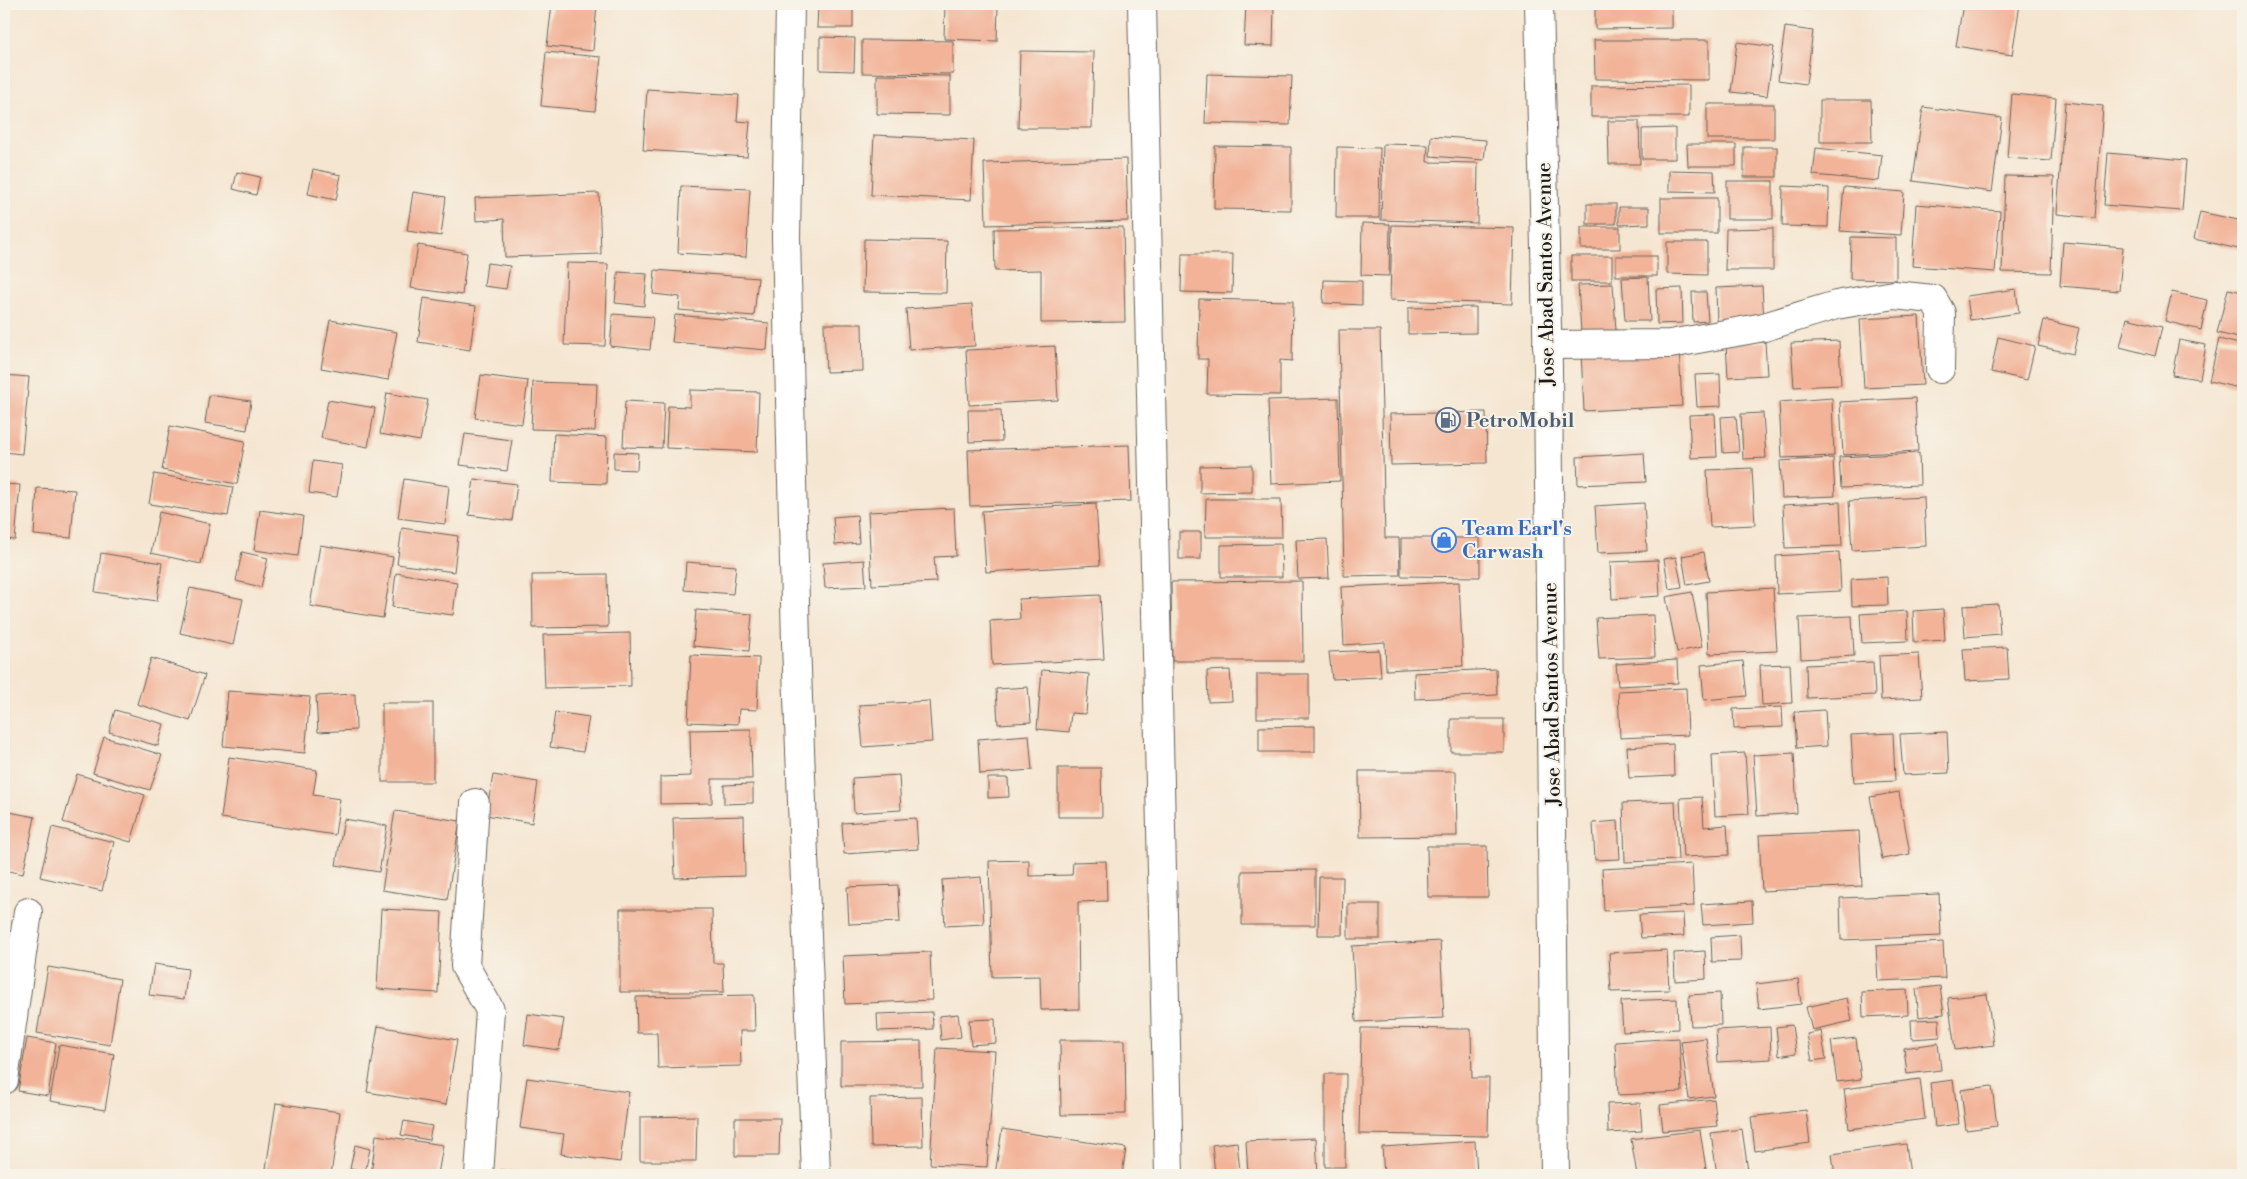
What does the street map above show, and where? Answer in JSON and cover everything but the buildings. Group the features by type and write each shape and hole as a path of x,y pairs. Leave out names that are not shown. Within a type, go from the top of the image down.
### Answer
{"main road":[{"path":"790,4 786,236 796,643 816,1175"},
{"path":"1142,4 1169,1175"},
{"name":"Jose Abad Santos Avenue","path":"1540,4 1547,345 1555,1175"},
{"path":"1547,345 1670,344 1764,327 1836,305 1894,295 1934,299 1941,314 1940,369"},
{"path":"475,803 465,966 490,1010 479,1175"},
{"path":"4,1080 28,912"}],"place":[{"name":"PetroMobil","path":"1448,420"},
{"name":"Team Earl's Carwash","path":"1444,540"}]}
